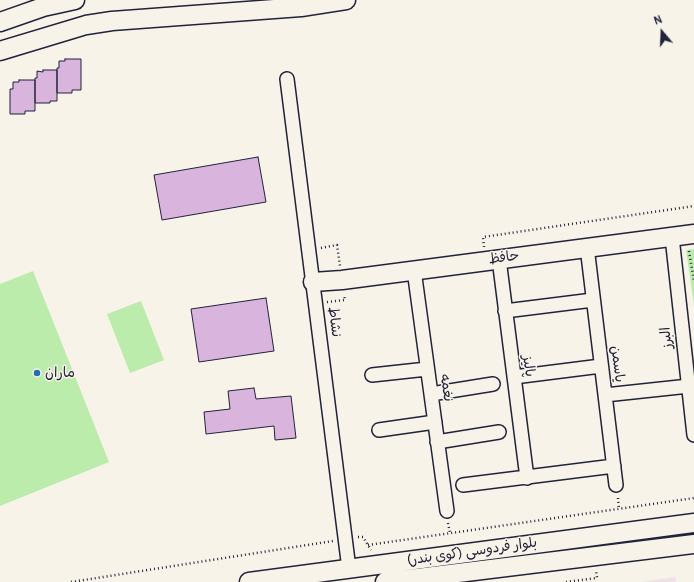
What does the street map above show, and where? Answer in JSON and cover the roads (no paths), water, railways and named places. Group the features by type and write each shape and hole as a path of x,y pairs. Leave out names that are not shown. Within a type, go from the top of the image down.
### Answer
{"street":[{"path":"0,22 43,7 76,0"},
{"path":"0,52 51,34 86,25 112,21 301,7 346,0"},
{"path":"43,7 51,34"},
{"name":"نشاط","path":"287,79 347,538 350,575"},
{"name":"حافظ","path":"313,282 694,234"},
{"name":"البرز","path":"672,237 694,435"},
{"name":"یاسمن","path":"587,247 616,485"},
{"name":"پالیز","path":"493,260 505,311 527,478"},
{"name":"نغمه","path":"414,270 447,511"},
{"path":"505,311 593,300"},
{"path":"514,377 601,366"},
{"path":"372,375 427,369"},
{"path":"431,394 493,384"},
{"path":"605,396 689,386"},
{"path":"379,430 435,422"},
{"path":"437,442 499,432"},
{"path":"463,484 527,478 614,466"},
{"name":"بلوار فردوسی (کوی بندر)","path":"250,582 350,575 380,564 694,522"},
{"path":"593,536 595,556"},
{"name":"بلوار فردوسی (کوی بندر)","path":"385,582 694,544"}],"place":[{"name":"ماران","path":"37,373"}]}
